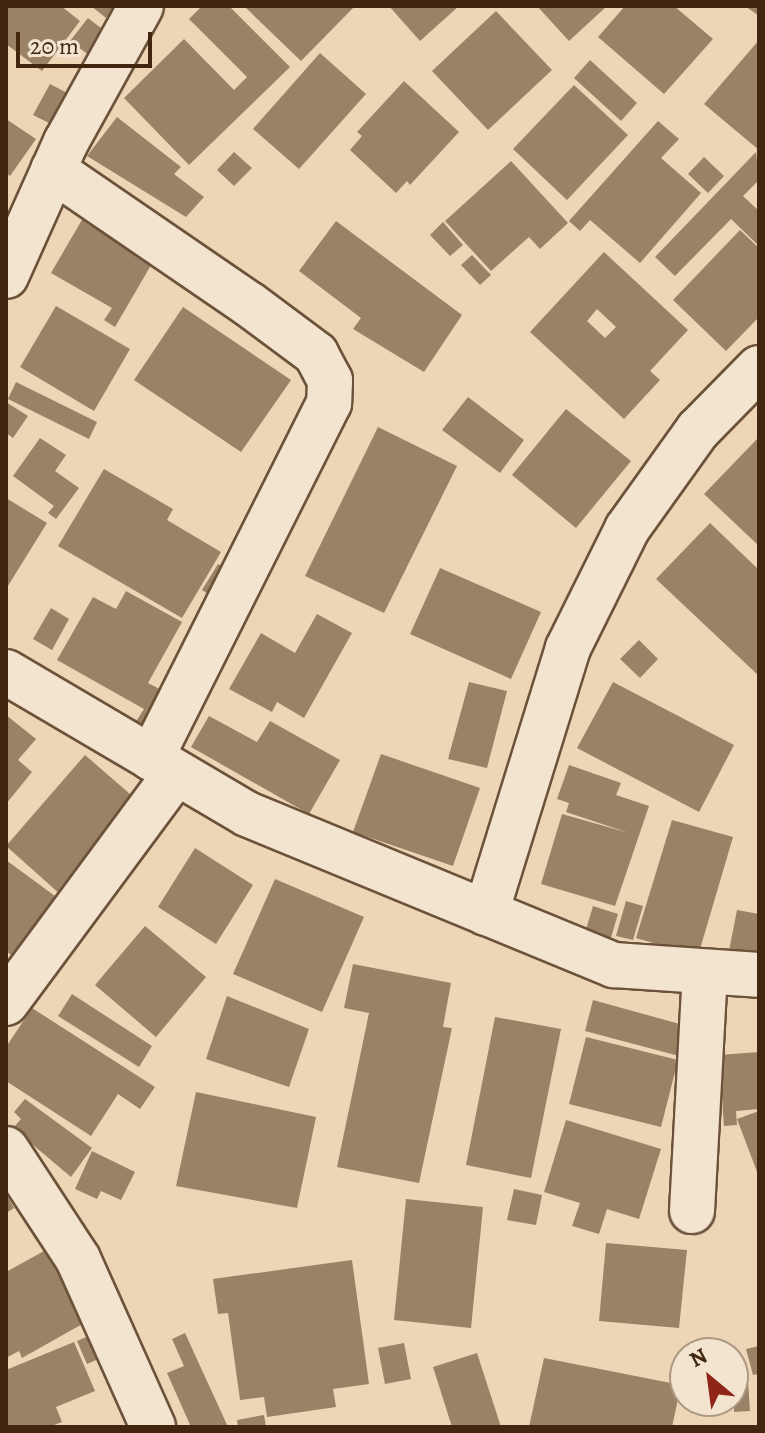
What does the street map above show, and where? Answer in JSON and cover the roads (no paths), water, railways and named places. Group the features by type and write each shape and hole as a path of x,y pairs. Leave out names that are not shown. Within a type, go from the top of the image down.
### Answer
{"street":[{"path":"6,276 33,184 141,6"},
{"path":"6,1003 163,766 329,403 330,380 316,354 294,337 33,184"},
{"path":"486,913 568,648 627,529 698,430 759,368"},
{"path":"6,672 247,814 614,965 759,975"},
{"path":"692,1211 705,972"},
{"path":"6,1149 78,1259 153,1427"}]}
